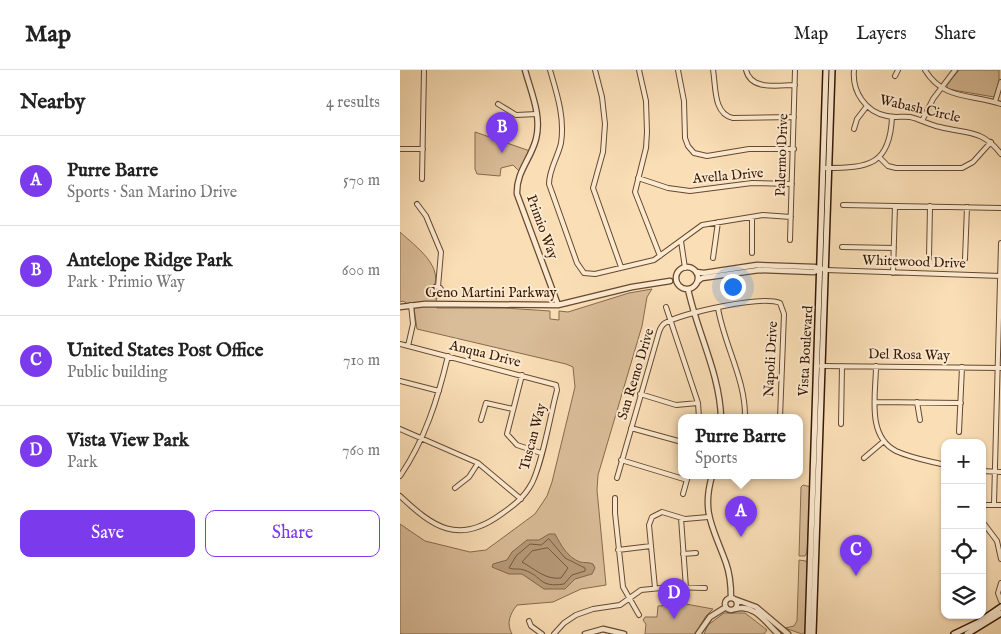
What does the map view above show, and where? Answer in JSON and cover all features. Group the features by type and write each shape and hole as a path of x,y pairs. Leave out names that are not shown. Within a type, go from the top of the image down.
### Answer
{"main road":[{"name":"Vista Boulevard","path":"826,70 827,168"},
{"name":"Vista Boulevard","path":"808,634 832,70"},
{"name":"Vista Boulevard","path":"813,634 819,366"},
{"path":"954,634 972,626 1001,607"},
{"path":"967,634 1001,614"}],"street":[{"path":"422,179 424,70"},
{"name":"Primio Way","path":"525,70 537,114 536,140 520,174 518,194 558,305"},
{"path":"550,70 561,109 562,125 561,141 549,176 549,184 578,263 586,274 595,274 648,262 660,256 702,225 752,217 791,217"},
{"path":"595,70 604,106 605,124 603,152 593,188 621,267"},
{"path":"639,70 646,102 647,132 645,155 638,178 636,196 660,256"},
{"path":"678,70 684,101 685,138 688,146 694,153 707,156 749,149 794,149"},
{"path":"713,70 718,106 726,116 733,118 794,117"},
{"path":"746,70 748,78 756,84 795,85"},
{"name":"Palermo Drive","path":"790,240 795,70"},
{"name":"Wabash Circle","path":"854,70 855,87 867,106 876,112 892,117 911,117 938,127 973,133 991,142 1001,154"},
{"path":"894,76 898,70"},
{"path":"925,70 941,89 951,94 1001,104"},
{"path":"922,121 933,99 955,70"},
{"path":"995,102 1001,82"},
{"path":"498,104 518,116 537,114"},
{"path":"854,129 860,114 867,106"},
{"path":"827,168 861,167 880,158 891,139 892,117"},
{"path":"880,158 888,166 896,168 958,169 970,164 991,142"},
{"path":"400,149 423,149"},
{"name":"Avella Drive","path":"638,178 668,188 690,191 752,183 792,184"},
{"path":"417,204 426,216 440,250 438,287 433,291 437,296 437,304"},
{"path":"843,205 1001,208"},
{"path":"893,273 895,206"},
{"path":"929,258 930,206"},
{"path":"965,259 967,207"},
{"path":"752,217 752,253"},
{"path":"714,258 718,222"},
{"path":"680,241 685,268"},
{"path":"994,504 1001,243"},
{"path":"842,247 894,248"},
{"path":"685,268 704,273 764,265 814,267 824,270"},
{"path":"685,268 670,281 688,289 695,286 702,278 759,270 811,272 824,270"},
{"name":"Whitewood Drive","path":"824,270 1000,276"},
{"path":"696,272 698,281"},
{"path":"676,276 677,284"},
{"name":"Geno Martini Parkway","path":"400,307 437,304 558,305 637,286 670,281"},
{"path":"688,289 693,315 718,388 721,414"},
{"name":"San Remo Drive","path":"617,478 640,394 662,326 671,321 718,308 766,300 780,303"},
{"name":"Napoli Drive","path":"780,303 784,314 780,414"},
{"path":"408,346 413,326 411,305"},
{"path":"666,308 698,403 699,414"},
{"path":"718,308 720,324 741,384 745,414"},
{"name":"Anqua Drive","path":"400,344 557,384"},
{"path":"400,476 413,457 421,438 439,391 448,356"},
{"name":"Del Rosa Way","path":"819,366 999,368"},
{"path":"841,424 842,366"},
{"path":"876,366 876,425 884,441 900,452 941,464"},
{"path":"959,432 962,367"},
{"path":"522,375 507,437 520,447 541,453"},
{"path":"400,381 439,391"},
{"name":"Tuscan Way","path":"400,496 427,521 441,527 462,531 484,526 521,499 533,480 557,384"},
{"path":"640,394 676,405 698,403"},
{"path":"876,402 961,403"},
{"path":"918,402 920,420"},
{"path":"481,420 484,403 513,409"},
{"path":"631,428 678,441"},
{"path":"400,429 478,463 521,499"},
{"path":"864,458 884,441"},
{"path":"621,460 678,475"},
{"path":"455,488 469,477 478,463"},
{"path":"986,471 1001,472"},
{"path":"683,494 688,479"},
{"path":"711,479 707,498 708,517 728,568 733,599 736,603 735,609"},
{"path":"615,498 622,587 639,616"},
{"path":"986,505 1001,505"},
{"path":"655,588 649,525 651,514 662,512 681,518 695,519 708,517"},
{"path":"681,518 686,588"},
{"path":"986,527 1000,546 1001,559"},
{"path":"618,550 651,546"},
{"path":"683,554 696,553"},
{"path":"1001,583 998,593 1001,601"},
{"path":"554,634 564,623 576,615 592,609 620,605 639,590 655,588 705,588"},
{"path":"699,633 710,617 726,607 727,600 733,599 757,607 788,634"},
{"path":"726,607 730,610 745,608 753,611 778,634"},
{"path":"529,621 531,626 542,634"},
{"path":"585,634 603,629 624,634"}],"shaded area":[{"path":"959,70 999,70 999,83 994,97 947,89 947,85"},
{"path":"475,132 530,151 519,171 513,165 501,168 500,176 477,174 475,169"},
{"path":"400,232 421,251 432,266 435,282 432,291 436,296 437,308 505,308 550,311 550,319 559,320 559,311 568,312 629,293 652,289 647,297 642,326 598,475 597,490 606,585 581,589 553,602 517,605 510,619 509,626 512,634 400,634 400,524 425,541 470,552 486,550 535,514 547,496 552,482 575,387 573,367 417,329 414,308 403,301 400,302"},
{"path":"803,485 811,487 807,552 805,556 799,556 801,487"},
{"path":"799,560 806,561 808,564 805,632 802,634 785,628 794,626 797,621"},
{"path":"686,604 713,609 706,616 695,634 645,634 646,624 643,620 645,617 657,617 658,606"},
{"path":"724,613 745,613 767,630 764,634 704,634 708,625"}],"water":[{"path":"549,534 555,534 565,550 575,560 593,564 595,568 592,574 575,579 565,589 544,589 522,574 509,574 492,567 493,564 507,560 512,552 527,540 539,540"}],"place":[{"name":"Antelope Ridge Park","path":"502,153"},
{"name":"Purre Barre","path":"741,537"},
{"name":"United States Post Office","path":"856,576"},
{"name":"Vista View Park","path":"674,619"}]}
